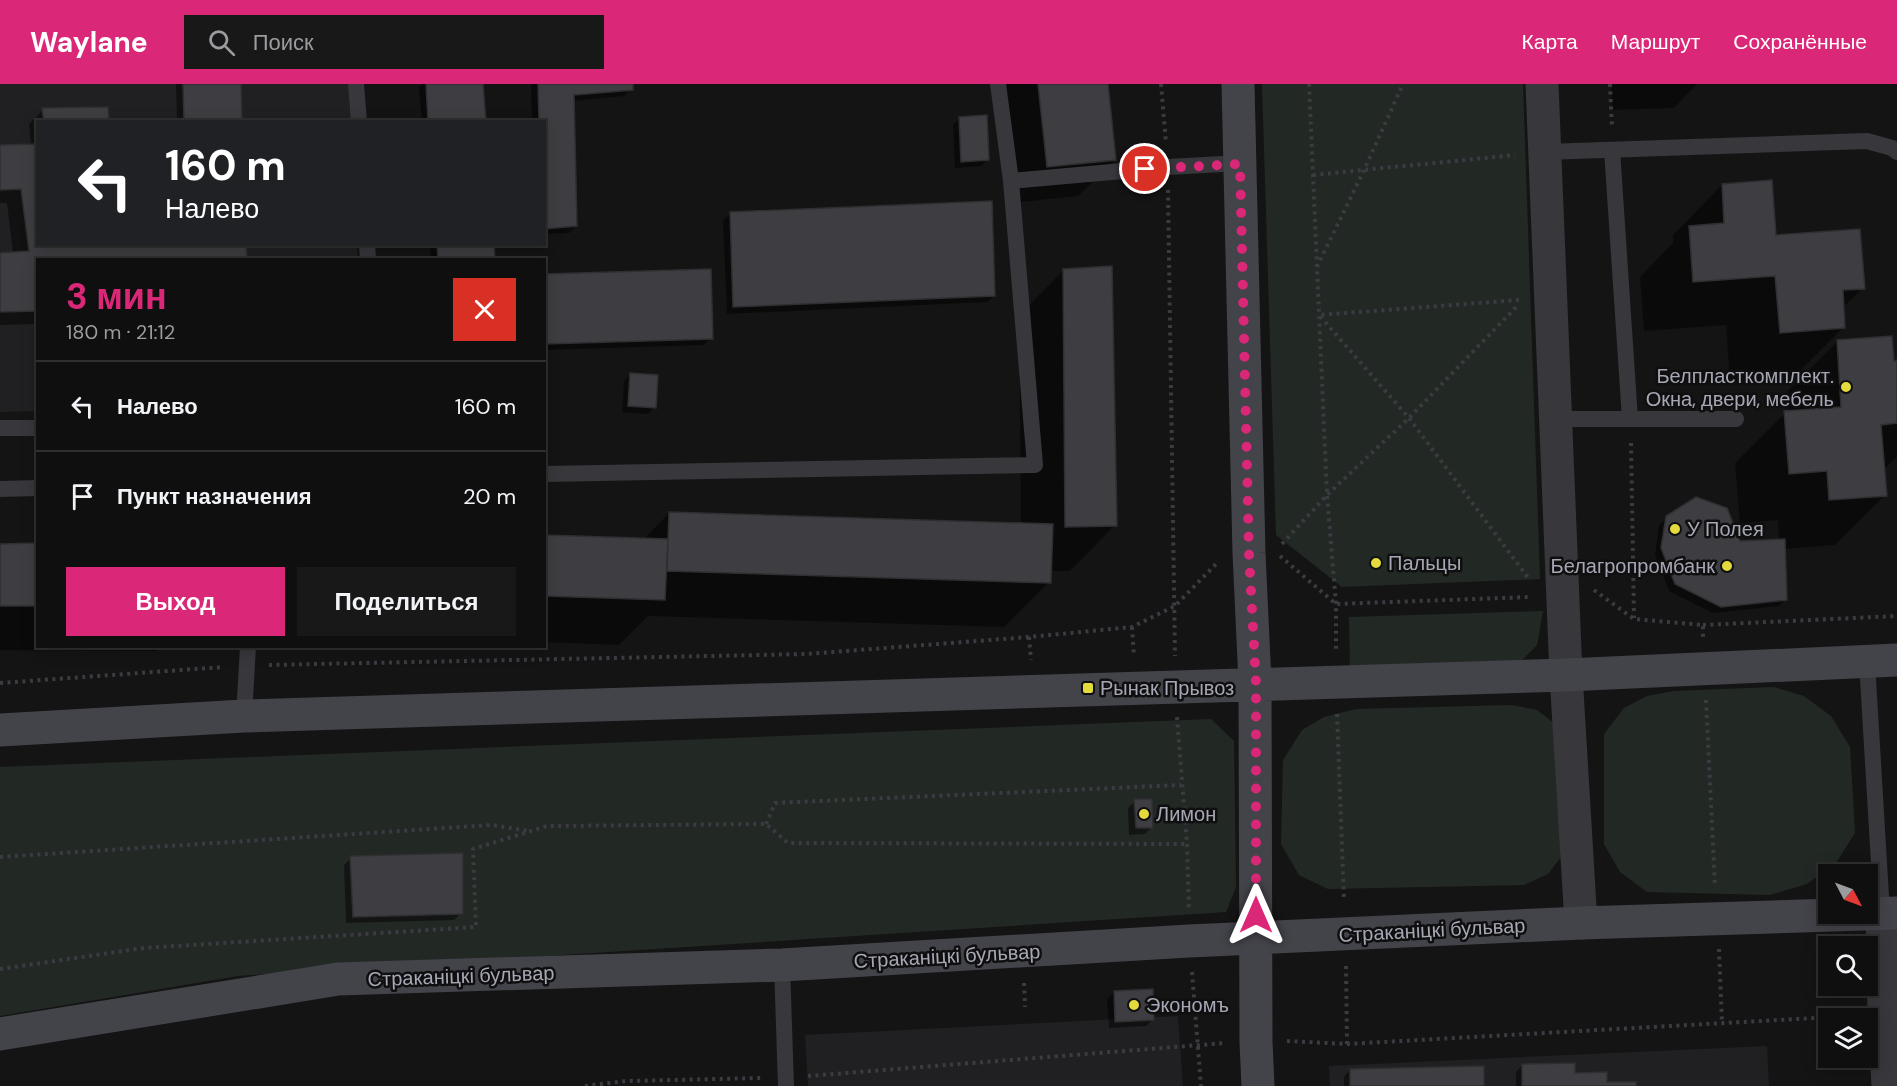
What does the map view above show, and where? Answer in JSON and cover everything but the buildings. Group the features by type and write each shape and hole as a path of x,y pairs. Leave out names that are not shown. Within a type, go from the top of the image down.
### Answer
{"street":[{"path":"1238,84 1249,554 1256,683 1258,1086"},
{"path":"1542,84 1555,419 1552,597 1566,675 1581,923"},
{"path":"0,730 244,716 1566,675 1882,661"},
{"path":"1888,1086 1884,1014 1889,913"},
{"name":"Страканіцкі бульвар","path":"0,1034 338,980 782,965 1190,941 1581,923 1889,913"}],"lane":[{"path":"356,84 359,120"},
{"path":"546,474 1035,465 1011,181 998,84"},
{"path":"1545,152 1867,141 1892,148 1897,152"},
{"path":"1612,150 1630,419"},
{"path":"1011,181 1168,167 1240,164"},
{"path":"1555,419 1736,419"},
{"path":"0,428 36,428"},
{"path":"0,489 36,488"},
{"path":"244,716 248,648"},
{"path":"1882,661 1889,913"},
{"path":"782,965 786,1086"}],"path":[{"path":"1161,84 1168,167 1175,686 1201,1086"},
{"path":"1308,84 1327,495 1336,604 1336,681 1346,934 1347,1044"},
{"path":"1317,267 1403,84"},
{"path":"1610,84 1612,150"},
{"path":"1313,176 1545,152"},
{"path":"1319,315 1523,300 1409,418 1327,495 1275,551 1336,604 1552,597 1595,589 1634,619 1703,625 1897,616"},
{"path":"1319,315 1409,418 1552,597"},
{"path":"1630,419 1634,619"},
{"path":"0,683 247,666 807,654 1132,627 1175,606 1226,555 1249,554"},
{"path":"1703,625 1722,1023"},
{"path":"1132,627 1135,665"},
{"path":"1029,637 1032,666"},
{"path":"766,824 775,803 1181,785"},
{"path":"0,969 144,948 476,927 473,849 547,826 766,824 788,843 1187,844"},
{"path":"0,857 492,825 530,832"},
{"path":"585,1086 626,1081"}],"shaded area":[{"path":"0,84 353,84 354,120 36,120 36,246 357,246 357,258 36,258 36,411 0,412"},
{"path":"1262,84 1523,84 1540,579 1342,587 1276,535"},
{"path":"1543,611 1537,645 1520,662 1350,672 1349,617"},
{"path":"1774,687 1804,696 1831,716 1850,747 1855,833 1836,863 1818,864 1818,876 1807,884 1770,895 1647,892 1620,872 1604,844 1604,734 1624,708 1647,696 1674,691"},
{"path":"1512,705 1537,710 1559,727 1561,857 1548,874 1524,885 1328,889 1299,875 1281,844 1283,760 1302,730 1324,717 1356,709"},
{"path":"1211,719 1234,741 1236,887 1226,912 238,976 0,1016 0,767"},
{"path":"1178,1016 1183,1086 808,1086 805,1035"},
{"path":"1767,1046 1769,1086 1330,1086 1329,1066"}],"place":[{"name":"Белпласткомплект. Окна, двери, мебель","path":"1846,387"},
{"name":"У Полея","path":"1675,529"},
{"name":"Пальцы","path":"1376,563"},
{"name":"Белагропромбанк","path":"1727,566"},
{"name":"Рынак Прывоз","path":"1088,688"},
{"name":"Лимон","path":"1144,814"},
{"name":"Экономъ","path":"1134,1005"}],"route":[{"path":"1145,169 1240,164 1249,554 1256,683 1256,915"}]}
